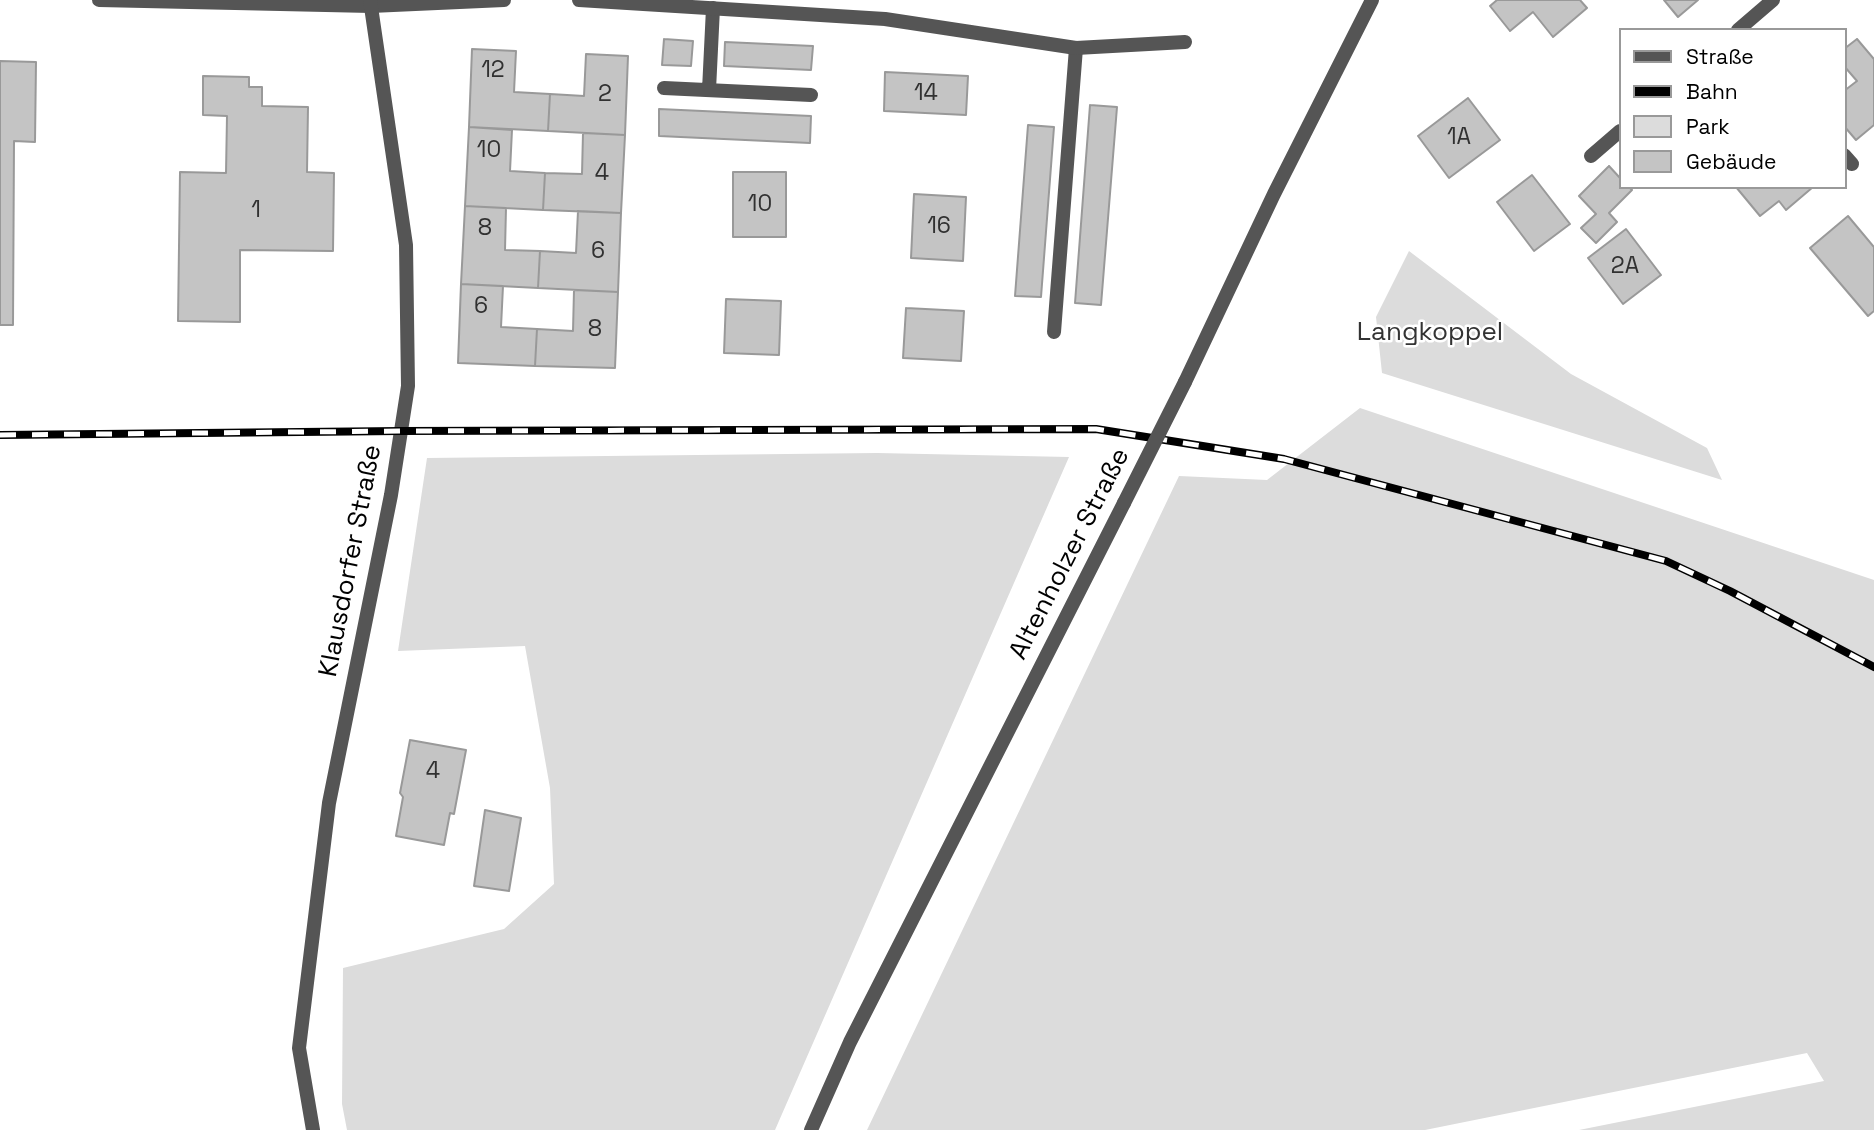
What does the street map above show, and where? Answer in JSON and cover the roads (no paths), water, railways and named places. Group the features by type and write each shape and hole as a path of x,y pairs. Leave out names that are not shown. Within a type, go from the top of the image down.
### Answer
{"street":[{"path":"99,0 370,3 504,0"},
{"path":"579,0 885,19 1076,48 1185,42"},
{"name":"Altenholzer Straße","path":"811,1130 850,1042 1185,382 1274,194 1372,0"},
{"path":"1741,28 1773,0"},
{"name":"Klausdorfer Straße","path":"313,1130 299,1048 327,817 391,495 408,386 406,245 370,3"},
{"path":"709,90 713,8"},
{"path":"1054,332 1076,48"},
{"path":"664,88 811,95"},
{"path":"1591,156 1618,133"}],"railway":[{"path":"0,435 1096,429 1284,459 1666,561 1730,591 1874,667"}],"park label":[{"name":"Langkoppel","path":"1430,333"}]}
